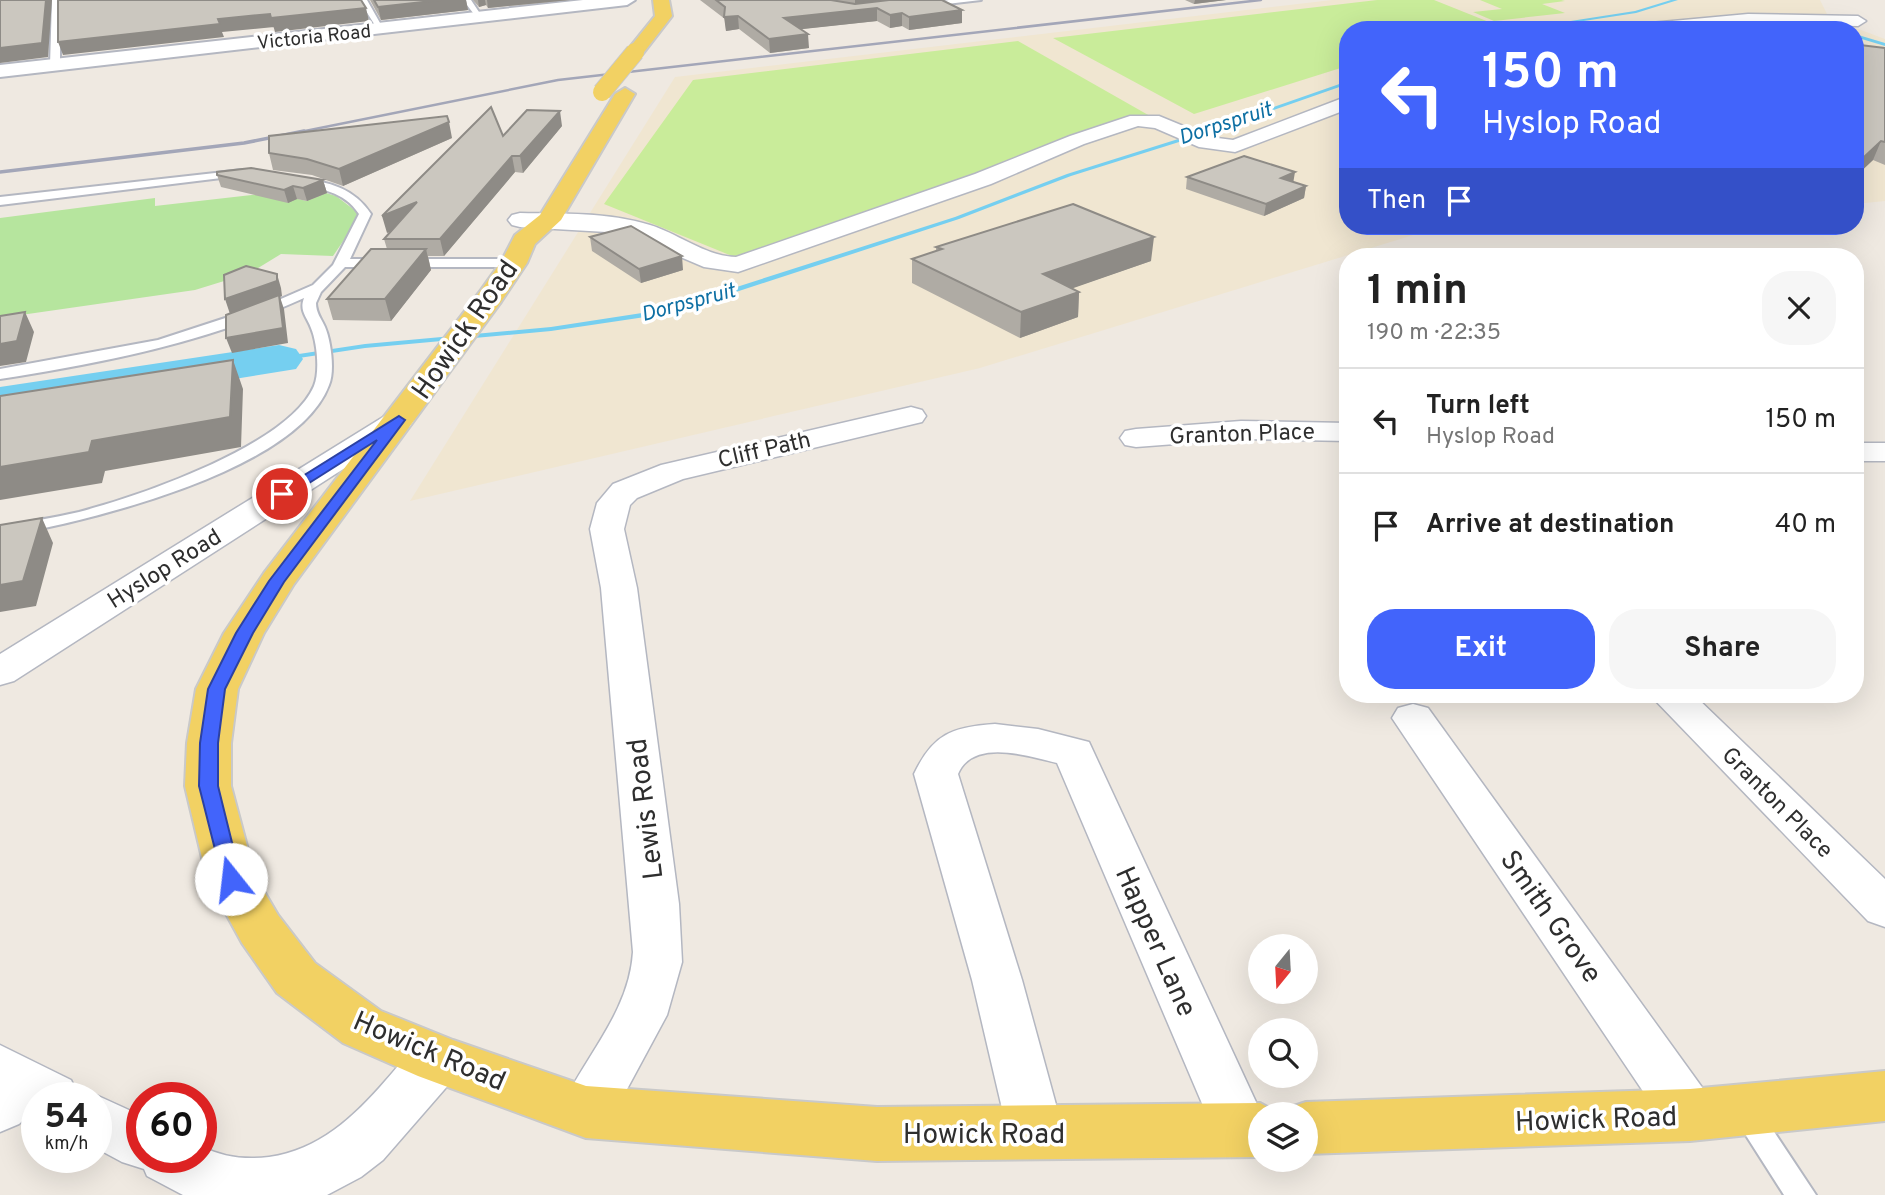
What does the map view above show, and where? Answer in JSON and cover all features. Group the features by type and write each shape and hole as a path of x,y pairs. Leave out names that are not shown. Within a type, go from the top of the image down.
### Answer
{"main road":[{"name":"Victoria Road","path":"0,71 480,16 544,4 627,0"},
{"path":"580,127 602,92 664,16 662,0"},
{"name":"Howick Road","path":"520,241 549,220 625,94 680,16 678,0"},
{"name":"Howick Road","path":"535,197 520,241 491,296 434,376 277,581 244,633 217,689 209,743 208,786 231,879 260,929 296,978 362,1027 439,1059 586,1112 877,1134 1248,1130"},
{"name":"Howick Road","path":"1318,1128 1717,1111 1885,1096"}],"street":[{"path":"1718,21 1862,14"},
{"path":"549,220 593,221 638,229 721,264 738,265 984,179 1125,123 1154,121 1206,143 1240,146 1305,117 1339,106"},
{"name":"Cliff Path","path":"620,494 661,476 711,461 911,416"},
{"name":"Hyslop Road","path":"0,672 399,420"},
{"name":"Granton Place","path":"1136,438 1241,430 1339,432"},
{"path":"1864,452 1885,452"},
{"name":"Lewis Road","path":"586,1112 640,1013 654,981 658,952 655,904 619,588 607,529 611,509 620,494"},
{"name":"Granton Place","path":"1678,703 1885,908"},
{"name":"Smith Grove","path":"1413,718 1717,1111"},
{"name":"Happer Lane","path":"1036,1133 998,980 936,774 939,760 953,747 983,737 1037,743 1074,752 1248,1126"},
{"path":"192,1177 250,1185 281,1184 311,1177 337,1180 370,1137 439,1059"}],"lane":[{"path":"55,65 56,0"},
{"path":"363,0 382,28"},
{"path":"467,0 480,16"},
{"path":"913,6 977,0"},
{"path":"0,201 225,173 259,175"},
{"path":"0,374 137,349 256,314 316,288 341,263 365,214 359,203 324,184 283,179"},
{"path":"341,263 520,241"},
{"path":"0,532 92,514 221,467 290,424 310,405 322,385 319,329 309,305 316,288"},
{"path":"1717,1111 1801,1195"}],"shaded area":[{"path":"1332,0 1820,0 1829,18 1837,21 1339,21 1339,235 1413,235 1371,248 1339,248 1339,258 980,368 410,501 675,77"},
{"path":"1864,31 1885,39 1885,201 1864,203"}],"green space":[{"path":"1377,0 1434,0 1486,21 1339,21 1339,69 1194,114 1053,38"},
{"path":"1480,0 1561,0 1565,1 1542,4 1565,13 1494,21 1473,12 1502,9"},
{"path":"1018,41 1150,116 742,260 604,204 693,80"},
{"path":"269,193 307,201 326,193 336,196 361,215 333,256 281,254 250,273 195,290 0,318 0,218 155,198 155,206"}],"building":[{"path":"0,0 46,0 42,43 0,48"},
{"path":"58,0 361,0 366,8 271,18 270,14 218,19 220,24 58,42"},
{"path":"374,0 441,0 378,7"},
{"path":"716,0 831,0 855,4 889,0 942,0 962,10 909,17 902,13 890,15 877,8 784,18 808,34 769,39 738,16 724,17 725,7"},
{"path":"1864,46 1885,48 1885,142 1881,141 1864,157"},
{"path":"491,107 503,136 527,110 560,111 520,156 512,156 440,239 384,239 417,202 382,216"},
{"path":"447,116 449,122 339,169 307,159 269,153 269,136"},
{"path":"1244,156 1295,172 1281,178 1306,186 1266,204 1187,177"},
{"path":"251,168 323,180 303,188 293,186 284,190 217,175 217,172"},
{"path":"1073,204 1154,237 1043,274 1079,292 1021,312 912,259 942,249 936,247"},
{"path":"631,226 682,256 639,269 590,237"},
{"path":"371,249 426,249 385,299 327,299"},
{"path":"246,266 277,274 277,281 225,299 224,275"},
{"path":"279,295 283,328 226,338 226,315"},
{"path":"25,312 17,341 0,344 0,316"},
{"path":"233,360 230,417 92,441 89,452 0,467 0,396"},
{"path":"42,518 23,581 0,585 0,525"}],"waterway":[{"name":"Dorpspruit","path":"1575,21 1636,12 1676,0"},
{"path":"1864,38 1885,45"},
{"name":"Dorpspruit","path":"279,359 365,346 551,329 669,311 957,218 1069,175 1212,130 1339,85"},
{"name":"Dorpspruit","path":"0,402 279,359"}],"railway":[{"path":"295,133 558,80 1261,0"},
{"path":"0,172 244,143 304,131"}],"route":[{"path":"231,879 208,786 209,743 217,689 244,633 277,581 399,420 282,494"}]}
